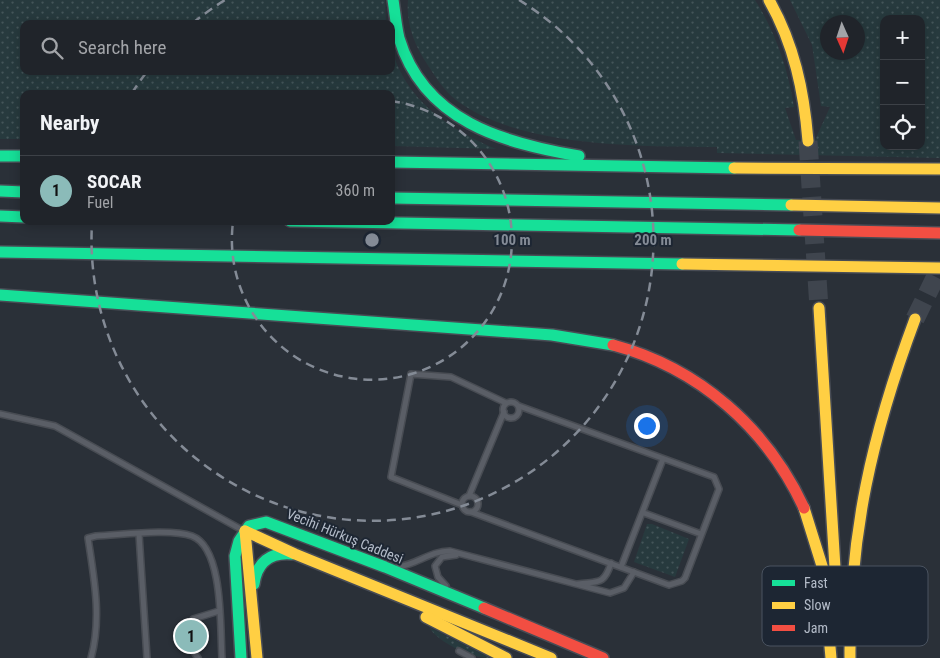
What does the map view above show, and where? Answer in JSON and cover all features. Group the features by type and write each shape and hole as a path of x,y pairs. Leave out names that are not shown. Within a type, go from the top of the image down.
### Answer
{"main road":[{"path":"393,0 395,20"},
{"path":"769,0 786,32 797,66 804,99 808,141"},
{"path":"395,22 402,48 422,85 448,112 481,131 531,147 588,157 802,163 820,168"},
{"path":"0,156 20,156"},
{"path":"395,162 940,170"},
{"path":"0,191 20,192"},
{"path":"395,198 940,208"},
{"path":"0,216 20,216"},
{"path":"395,223 940,233"},
{"path":"0,252 940,268"},
{"path":"0,294 552,335 605,342 646,355 690,376 712,390 750,426 782,466 808,517 822,566"},
{"path":"819,308 835,566"},
{"path":"852,566 863,488 877,427 914,319"},
{"name":"Vecihi Hürkuş Caddesi","path":"245,531 249,526 266,522 385,567 604,658"},
{"path":"245,531 295,554 551,658"},
{"path":"245,531 257,658"},
{"path":"241,658 235,566 240,541 245,531"},
{"path":"252,599 254,578 260,563 272,554 283,552 295,554"},
{"path":"379,588 411,609 506,658"}],"lane":[{"path":"411,374 451,377 506,403 514,402 519,406 710,475 718,483 718,489 682,581 669,585 464,510 462,505 391,477 411,374"},
{"path":"462,505 463,500 469,496 506,403"},
{"path":"504,412 507,417 515,417 519,413 519,406"},
{"path":"0,414 55,426 245,531"},
{"path":"621,567 644,513 663,459"},
{"path":"469,496 475,498 478,502 478,508 471,512"},
{"path":"644,513 700,534"},
{"path":"91,658 97,631 96,604 88,538 176,532 194,536 205,546 214,566 222,658"},
{"path":"139,534 147,658"},
{"path":"385,567 411,564 437,551 450,551 578,584 586,588 616,593 630,582 634,572"},
{"path":"454,596 438,577 435,566 442,557 462,555"},
{"path":"578,584 600,582 611,563"},
{"path":"198,658 192,651 190,628 193,619 219,611"},
{"path":"459,652 472,658"}],"green space":[{"path":"0,0 385,0 386,20 20,20 20,75 395,75 395,59 406,82 431,110 462,132 496,149 395,146 395,90 20,90 20,139 0,139"},
{"path":"408,0 755,0 775,38 785,65 794,107 785,108 796,140 815,140 830,107 821,106 812,45 790,0 940,0 940,158 717,153 717,147 617,144 546,136 482,116 456,100 440,83 422,56 412,34 408,17"},
{"path":"647,524 652,524 689,539 675,577 634,562"},
{"path":"429,627 490,658 465,652 448,644 433,633"}],"tunnel":[{"path":"808,141 819,308"},
{"path":"915,319 940,268"}],"traffic: fast":[{"path":"393,0 399,38 411,66 427,90 447,108 470,123 495,135 522,144 579,156"},
{"path":"0,156 20,156"},
{"path":"395,162 734,168"},
{"path":"0,191 20,192"},
{"path":"395,198 791,205"},
{"path":"0,216 20,217"},
{"path":"395,223 799,230"},
{"path":"0,252 682,264"},
{"path":"0,295 552,335 613,345"},
{"path":"241,658 235,556 239,541 249,526 266,522 385,567 484,608"},
{"path":"254,584 258,570 266,560 277,555 292,554"}],"traffic: slow":[{"path":"769,0 785,34 796,68 804,104 808,141"},
{"path":"734,168 940,169"},
{"path":"791,205 940,208"},
{"path":"682,264 940,268"},
{"path":"819,308 835,566"},
{"path":"854,566 859,527 875,444 915,319"},
{"path":"804,508 822,566"},
{"path":"245,531 295,554 551,658"},
{"path":"245,531 257,658"},
{"path":"426,617 506,658"},
{"path":"830,646 831,658"},
{"path":"850,646 850,658"}],"traffic: jam":[{"path":"799,230 940,233"},
{"path":"613,345 644,355 674,369 727,405 750,427 771,452 789,479 804,508"},
{"path":"484,608 603,658"}],"place":[{"name":"SOCAR","path":"191,636"}]}
